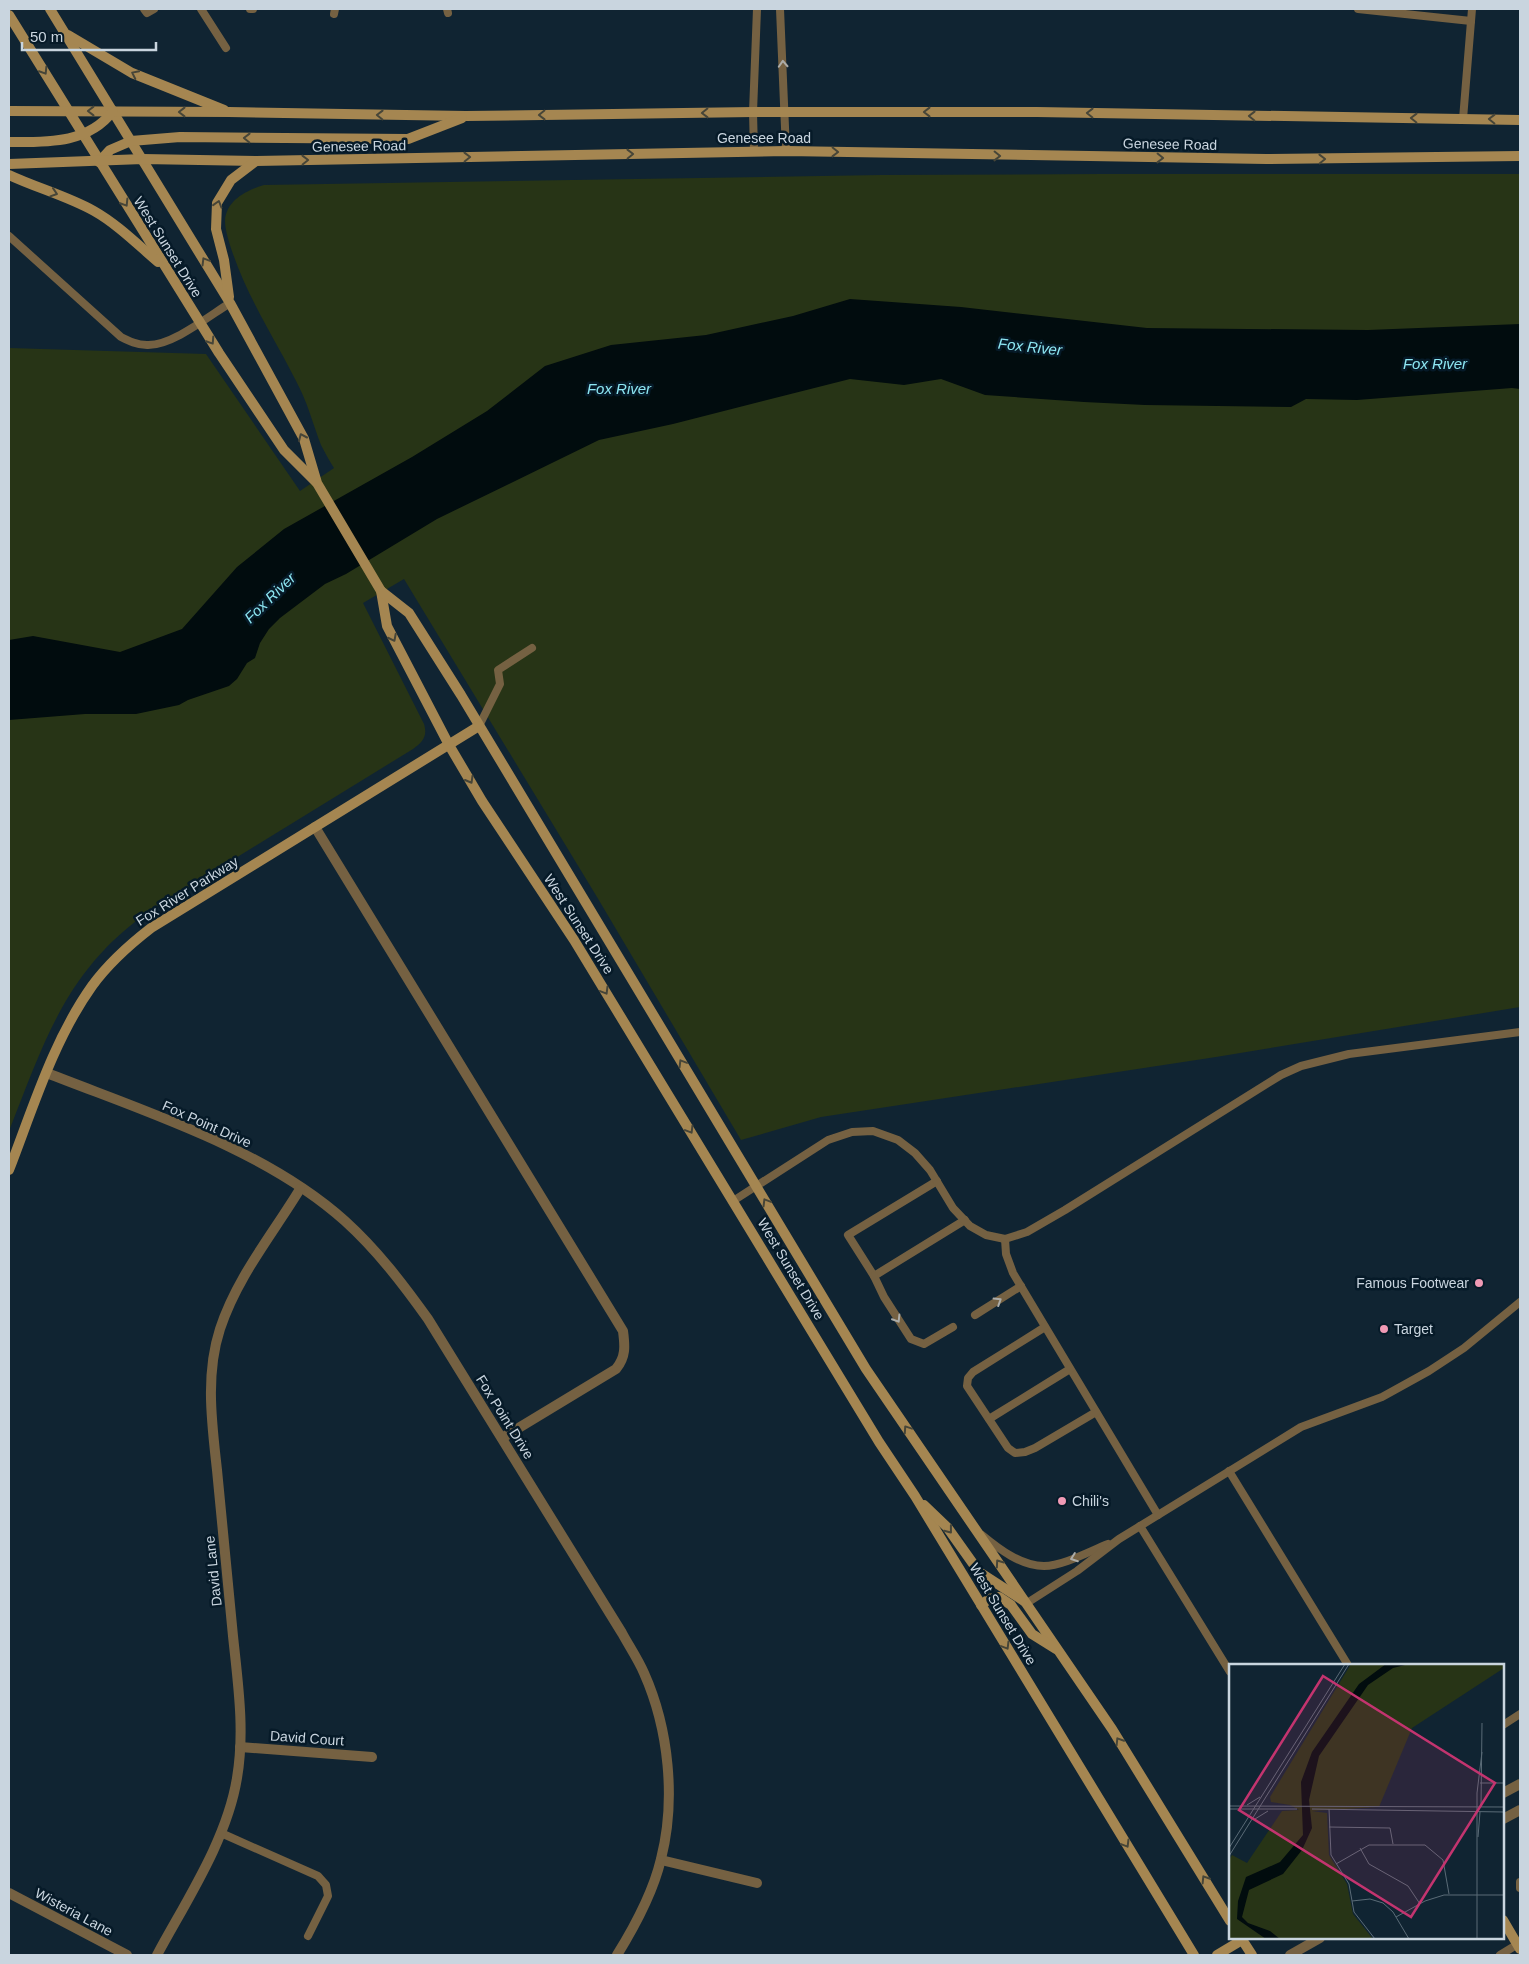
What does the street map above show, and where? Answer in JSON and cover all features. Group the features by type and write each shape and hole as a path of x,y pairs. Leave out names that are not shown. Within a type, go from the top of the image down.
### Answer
{"main road":[{"name":"West Sunset Drive","path":"50,9 230,303 304,439 317,483 381,591 409,614 479,726 866,1369 1112,1728 1229,1919"},
{"name":"West Sunset Drive","path":"9,15 199,322 284,450 317,483"},
{"path":"65,33 132,73 229,112"},
{"name":"Genesee Road","path":"9,111 466,116 753,112 1037,112 1520,120"},
{"path":"9,142 47,141 83,135 105,122 113,111"},
{"path":"100,162 110,150 131,141 180,137 408,139 466,116"},
{"name":"Genesee Road","path":"9,164 143,159 256,161 786,151 1266,159 1520,156"},
{"path":"230,303 224,260 216,229 217,203 223,191 232,180 256,161"},
{"path":"9,176 69,198 96,212 165,268"},
{"name":"West Sunset Drive","path":"381,591 387,626 450,745 482,800 574,940 1194,1955"},
{"name":"Fox River Parkway","path":"9,1170 66,1026 92,986 129,945 151,928 479,726"},
{"path":"915,1496 948,1527 979,1572 1027,1603"},
{"path":"981,1605 989,1599 999,1597 1011,1605 1032,1634 1060,1652"},
{"path":"1504,1922 1519,1947"},
{"path":"1217,1955 1243,1939 1252,1955"}],"street":[{"path":"315,827 623,1331 624,1354 622,1361 616,1369 502,1438"},
{"name":"Fox Point Drive","path":"47,1073 233,1148 272,1169 344,1221 373,1249 400,1280 428,1319 622,1633 644,1673 656,1708 664,1744 668,1786 668,1816 661,1860 646,1902 617,1955"},
{"name":"David Lane","path":"157,1955 205,1867 220,1833 237,1779 240,1747 242,1718 213,1436 212,1365 220,1328 235,1290 300,1189"},
{"name":"David Court","path":"240,1747 372,1757"},
{"path":"1504,1792 1520,1784"},
{"path":"1504,1818 1520,1810"},
{"path":"661,1860 757,1883"},
{"name":"Wisteria Lane","path":"9,1893 127,1955"},
{"path":"1290,1955 1318,1939"}],"lane":[{"path":"144,9 147,13 154,9"},
{"path":"754,152 753,112 757,9"},
{"path":"780,9 786,151"},
{"path":"1358,9 1471,21"},
{"path":"1463,119 1472,9"},
{"path":"204,10 226,48"},
{"path":"9,236 121,337 132,343 147,345 169,340 230,303"},
{"path":"479,726 500,684 498,670 532,648"},
{"path":"733,1201 828,1140 852,1132 873,1132 898,1140 914,1153 930,1170 954,1208 970,1226 986,1235 1004,1239 1027,1232 1058,1214 1281,1075 1301,1066 1349,1054 1520,1032"},
{"path":"937,1181 848,1235 911,1339 924,1344 953,1327"},
{"path":"874,1276 965,1220"},
{"path":"1004,1239 1006,1254 1013,1273 1158,1515"},
{"path":"975,1315 1021,1286"},
{"path":"1027,1603 1119,1539 1301,1427 1382,1397 1429,1371 1464,1348 1520,1302"},
{"path":"1045,1327 974,1372 968,1378 967,1386 1008,1448 1015,1453 1025,1452 1096,1412"},
{"path":"989,1419 1070,1368"},
{"path":"1229,1471 1347,1664"},
{"path":"1140,1526 1229,1670"},
{"path":"977,1530 995,1546 1012,1556 1031,1564 1045,1566 1079,1556 1119,1539"},
{"path":"1504,1724 1520,1714"},
{"path":"220,1833 308,1870 318,1876 326,1885 328,1896 308,1936"},
{"path":"1520,1882 1520,1888"},
{"path":"1500,1955 1519,1947"}],"green space":[{"path":"1520,174 1520,1007 1216,1057 821,1117 741,1140 597,897 404,579 363,603 424,724 425,736 413,749 151,910 122,933 98,957 78,982 62,1009 34,1066 9,1131 9,348 206,354 300,491 334,468 321,445 301,391 248,290 233,254 225,225 226,214 233,202 244,193 257,187 264,185 882,175"}],"water":[{"name":"Fox River","path":"850,299 961,307 1147,328 1368,330 1520,324 1520,389 1512,388 1357,400 1306,399 1291,407 1145,405 985,395 941,379 904,385 850,379 673,424 599,440 437,519 346,574 325,584 280,618 269,629 260,643 255,658 247,663 237,679 229,686 179,705 136,714 85,714 9,720 9,640 33,636 120,652 182,629 237,567 284,529 412,457 487,411 545,366 611,345 706,335 793,316"}],"place":[{"name":"Famous Footwear","path":"1479,1283"},
{"name":"Target","path":"1384,1329"},
{"name":"Chili's","path":"1062,1501"}]}
